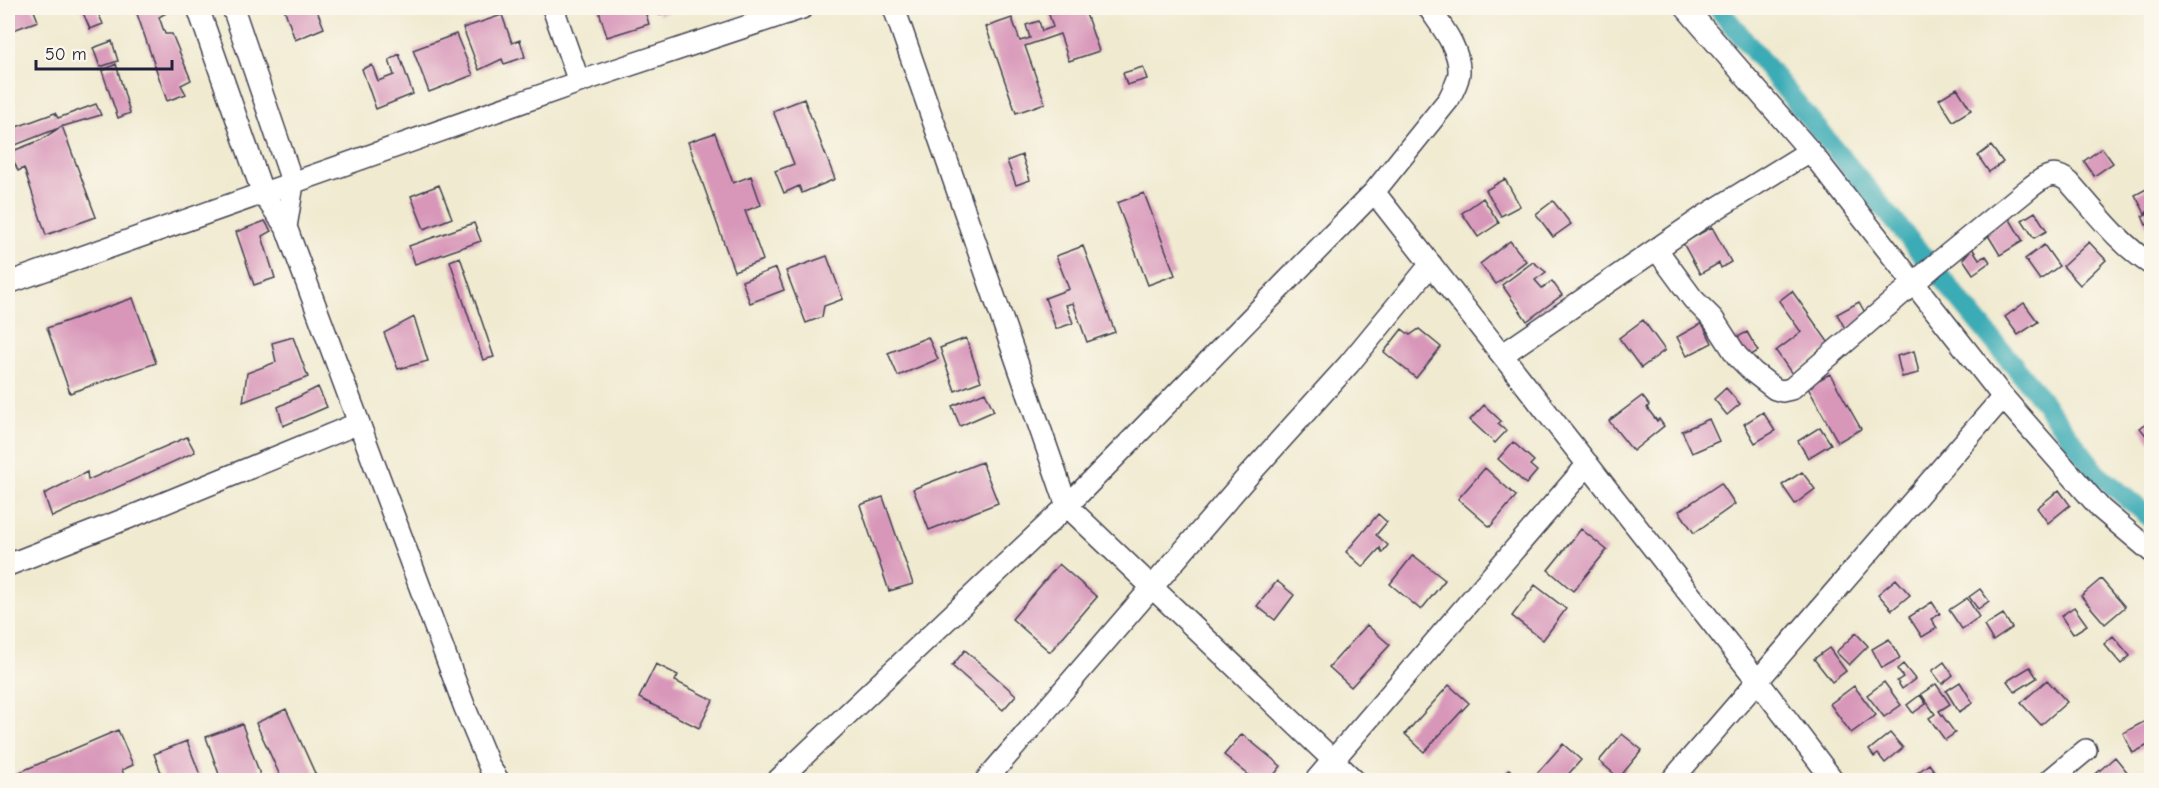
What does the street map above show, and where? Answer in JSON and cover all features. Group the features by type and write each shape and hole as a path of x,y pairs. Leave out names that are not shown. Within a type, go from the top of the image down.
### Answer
{"street":[{"path":"198,8 263,194 286,227 465,708 490,768 498,780"},
{"path":"233,8 293,184 286,227"},
{"path":"553,8 579,82"},
{"path":"8,283 579,82 802,8"},
{"path":"894,8 1067,506 1332,762 1354,780"},
{"path":"778,780 1067,506 1374,192 1449,99 1457,81 1459,70 1455,51 1447,33 1429,8"},
{"path":"1686,8 1810,151 2003,397 2101,509 2151,552"},
{"path":"1502,355 1706,215 1810,151"},
{"path":"1657,250 1681,283 1713,319 1737,356 1765,381 1782,392 1791,389 1935,265 2041,179 2049,175 2057,174 2069,182 2108,227 2135,254 2151,265"},
{"path":"1374,192 1833,780"},
{"path":"986,780 1247,477 1349,364 1431,264"},
{"path":"1672,780 2003,397"},
{"path":"8,565 129,518 359,423"},
{"path":"1316,780 1588,464"},
{"path":"2050,780 2085,750"}],"building":[{"path":"8,8 33,8 38,21 8,32"},
{"path":"81,8 96,8 103,24 90,29"},
{"path":"135,8 164,8 166,13 159,17 165,34 172,34 191,80 181,85 186,94 167,101"},
{"path":"284,8 316,8 324,28 295,40"},
{"path":"598,8 644,8 649,24 607,37"},
{"path":"656,8 675,8 675,9 659,15"},
{"path":"1047,8 1084,8 1099,51 1069,61 1060,34 1025,46 1045,103 1016,113 986,27 1012,18 1020,41 1030,38 1026,25 1039,21 1042,31 1053,27"},
{"path":"502,15 512,43 520,40 525,57 504,64 502,59 479,70 463,28"},
{"path":"456,34 473,75 429,92 413,50"},
{"path":"112,41 118,61 100,67 93,48"},
{"path":"399,54 413,94 376,109 362,69 372,65 378,81 394,75 389,60"},
{"path":"116,64 130,113 118,118 102,71"},
{"path":"1143,67 1147,79 1127,85 1123,73"},
{"path":"1957,88 1971,110 1953,121 1939,99"},
{"path":"804,99 835,179 802,193 799,186 784,193 775,171 794,164 773,111"},
{"path":"96,104 101,115 64,126 8,148 8,130 55,113 58,118"},
{"path":"62,126 96,217 46,235 24,168 18,171 10,152 41,140"},
{"path":"715,133 733,183 751,176 761,205 745,211 763,260 734,271 688,142"},
{"path":"1991,146 2003,162 1989,172 1978,156"},
{"path":"2102,148 2113,163 2094,176 2084,161"},
{"path":"1022,155 1030,180 1016,185 1007,161"},
{"path":"1505,179 1520,206 1501,216 1486,190"},
{"path":"439,185 452,218 424,229 411,196"},
{"path":"2152,186 2152,209 2145,213 2135,195"},
{"path":"1144,193 1175,275 1148,285 1117,203"},
{"path":"1483,198 1499,223 1478,237 1462,213"},
{"path":"1553,201 1571,224 1553,237 1536,214"},
{"path":"2035,212 2047,231 2034,238 2022,220"},
{"path":"2150,212 2152,223 2146,225 2142,216"},
{"path":"2009,218 2023,241 2000,255 1986,232"},
{"path":"265,221 271,231 262,236 275,278 254,285 236,232"},
{"path":"474,223 481,241 415,264 409,246"},
{"path":"1712,227 1731,262 1721,268 1719,263 1700,274 1683,243"},
{"path":"1510,241 1526,261 1496,284 1480,264"},
{"path":"2089,242 2106,260 2080,285 2063,266"},
{"path":"2044,245 2059,266 2040,280 2025,259"},
{"path":"1083,246 1115,332 1087,342 1073,303 1066,305 1073,323 1056,329 1045,298 1069,289 1056,256"},
{"path":"1972,248 1979,259 1986,256 1990,262 1973,274 1963,259"},
{"path":"827,256 843,299 824,306 822,317 806,323 786,271"},
{"path":"460,257 494,357 483,360 450,261"},
{"path":"1533,262 1546,272 1535,280 1542,288 1552,281 1562,295 1527,321 1502,285"},
{"path":"776,268 784,290 750,303 742,281"},
{"path":"1792,291 1831,346 1792,374 1776,351 1801,332 1779,301"},
{"path":"133,298 156,363 70,393 47,328"},
{"path":"1859,302 1868,318 1846,330 1837,314"},
{"path":"2024,303 2038,322 2018,335 2005,317"},
{"path":"414,317 428,361 398,369 384,333"},
{"path":"1643,320 1665,350 1641,368 1619,338"},
{"path":"1702,323 1712,343 1687,356 1677,337"},
{"path":"1402,329 1410,335 1419,329 1441,347 1416,378 1384,352"},
{"path":"1747,332 1758,351 1743,360 1732,340"},
{"path":"293,337 308,377 243,402 247,373 276,362 272,343"},
{"path":"928,337 938,359 898,376 888,353"},
{"path":"966,338 981,381 955,391 940,348"},
{"path":"1914,351 1919,373 1902,377 1897,356"},
{"path":"1830,374 1861,429 1838,442 1807,386"},
{"path":"318,387 327,407 283,426 278,407"},
{"path":"1726,388 1740,404 1727,415 1714,399"},
{"path":"985,392 994,411 960,426 952,406"},
{"path":"1642,396 1649,405 1647,408 1664,426 1633,451 1609,421"},
{"path":"1484,405 1501,421 1498,424 1506,431 1495,443 1470,420"},
{"path":"1763,412 1775,431 1755,443 1744,424"},
{"path":"1709,419 1719,441 1692,453 1682,431"},
{"path":"2152,419 2152,443 2140,428"},
{"path":"1820,427 1831,444 1808,458 1798,441"},
{"path":"187,437 195,452 52,517 44,494 87,472 88,480"},
{"path":"1513,442 1534,461 1530,465 1537,471 1526,484 1498,459"},
{"path":"982,462 998,503 929,530 913,489"},
{"path":"1485,468 1516,496 1490,527 1458,499"},
{"path":"1802,472 1815,489 1795,504 1782,485"},
{"path":"1721,483 1735,504 1694,533 1679,511"},
{"path":"2059,490 2070,505 2048,523 2037,508"},
{"path":"883,497 913,584 889,591 860,505"},
{"path":"1378,514 1387,522 1376,535 1388,545 1382,553 1380,548 1363,567 1346,552"},
{"path":"1581,529 1607,550 1573,591 1548,570"},
{"path":"1413,555 1445,580 1421,610 1390,584"},
{"path":"1059,564 1097,597 1050,652 1012,619"},
{"path":"1896,579 1910,595 1892,610 1878,594"},
{"path":"2101,579 2125,607 2105,624 2081,596"},
{"path":"1277,581 1294,595 1275,620 1257,606"},
{"path":"1535,585 1566,609 1543,640 1512,616"},
{"path":"1980,589 1989,601 1978,609 1969,597"},
{"path":"1967,598 1979,617 1962,629 1949,610"},
{"path":"1932,602 1940,614 1931,619 1937,628 1922,637 1909,617"},
{"path":"2074,607 2087,625 2073,634 2061,616"},
{"path":"2003,614 2012,628 1993,641 1984,626"},
{"path":"1367,625 1390,645 1351,687 1329,667"},
{"path":"1856,633 1868,646 1849,665 1836,652"},
{"path":"2113,636 2130,656 2121,664 2104,644"},
{"path":"1889,639 1900,658 1882,668 1872,649"},
{"path":"1829,648 1846,671 1832,682 1814,659"},
{"path":"965,650 1016,695 1003,710 952,666"},
{"path":"1944,662 1953,675 1942,684 1932,671"},
{"path":"656,664 678,675 675,681 713,700 699,728 639,698"},
{"path":"1903,664 1915,679 1902,689 1897,681 1903,677 1897,669"},
{"path":"2030,667 2037,678 2015,692 2007,681"},
{"path":"2047,680 2067,702 2041,725 2021,703"},
{"path":"1884,682 1901,705 1884,717 1867,695"},
{"path":"1960,682 1973,703 1959,712 1946,691"},
{"path":"1936,684 1950,704 1939,711 1955,733 1945,740 1929,718 1935,714 1921,694"},
{"path":"1449,685 1469,703 1424,752 1405,734"},
{"path":"1854,686 1876,715 1851,733 1830,704"},
{"path":"1920,695 1926,704 1913,713 1907,705"},
{"path":"286,709 318,780 282,780 256,723"},
{"path":"2149,719 2152,724 2152,743 2133,753 2123,733"},
{"path":"242,724 262,780 221,780 206,737"},
{"path":"118,730 133,765 122,770 126,780 8,780 8,777"},
{"path":"1890,733 1903,748 1885,763 1878,754 1874,757 1869,750"},
{"path":"1242,734 1281,766 1270,780 1255,780 1224,755"},
{"path":"1622,734 1642,750 1619,778 1599,761"},
{"path":"187,741 202,780 164,780 154,754"},
{"path":"1563,744 1581,760 1563,780 1531,780"},
{"path":"2115,757 2128,773 2119,780 2090,779"},
{"path":"1929,764 1941,780 1908,780"},
{"path":"1509,769 1520,778 1518,780 1499,780"}],"waterway":[{"path":"1718,8 2030,385 2098,474 2152,519"}]}
